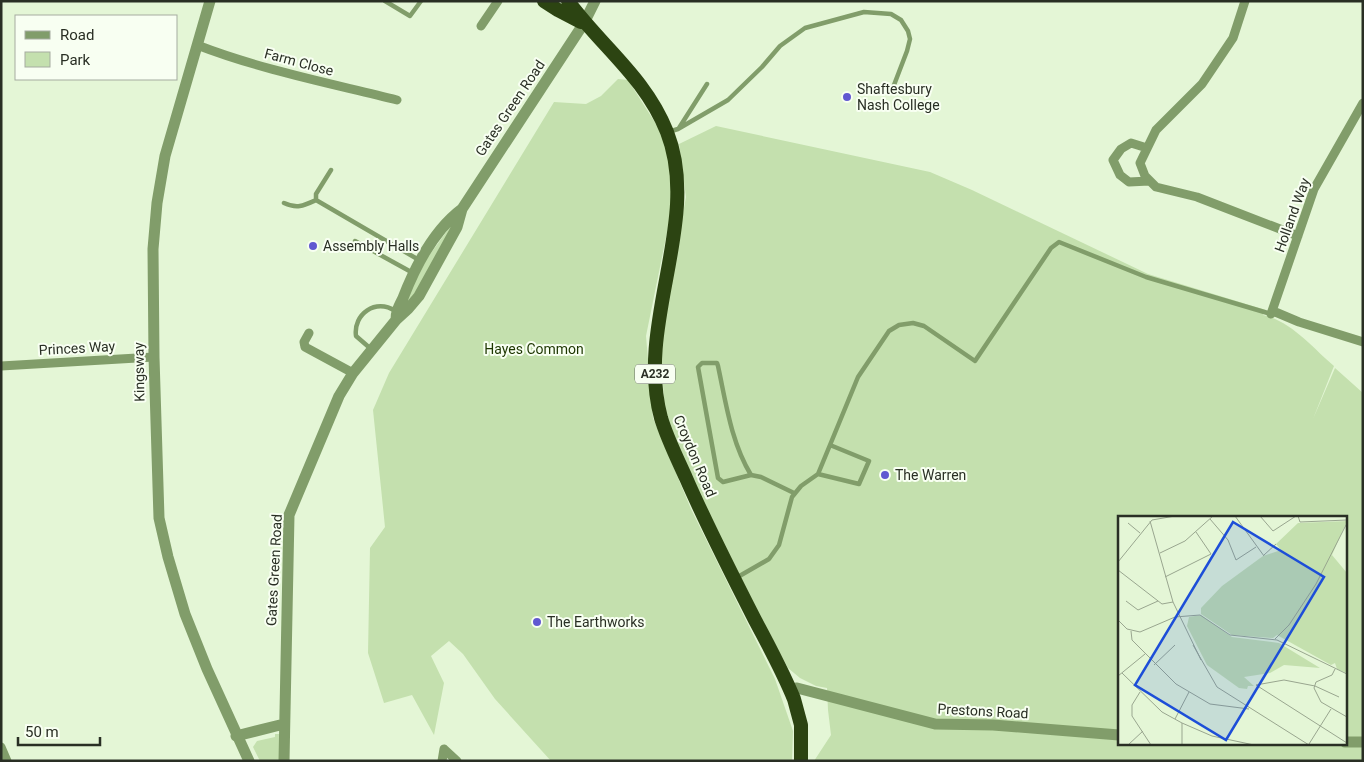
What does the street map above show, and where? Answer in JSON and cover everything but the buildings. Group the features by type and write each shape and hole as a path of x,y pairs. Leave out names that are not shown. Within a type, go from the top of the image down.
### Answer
{"highway":[{"name":"Croydon Road","path":"544,1 584,23"},
{"name":"Croydon Road","path":"568,1 584,23 606,44 638,82 673,131 677,206 656,335 655,378 661,417 691,490 790,689 799,711 801,761"}],"street":[{"name":"Kingsway","path":"210,1 165,156 157,203 153,249 157,482 160,528 185,614 207,670 249,761"},
{"path":"481,26 498,1"},
{"name":"Gates Green Road","path":"396,316 408,309 419,296 457,227 462,209 584,23 595,1"},
{"path":"1245,1 1233,38 1202,84 1156,130 1140,163 1144,176 1156,187 1197,197 1298,236"},
{"name":"Farm Close","path":"196,45 307,80 397,100"},
{"name":"Holland Way","path":"1272,313 1314,189 1363,103"},
{"path":"1147,148 1130,143 1120,149 1113,160 1120,175 1129,182 1149,181"},
{"name":"Gates Green Road","path":"284,761 288,515 340,396 353,373 396,316 420,260 448,220 462,209"},
{"path":"1272,313 1363,342"},
{"path":"309,334 304,342 305,347 353,373"},
{"name":"Princes Way","path":"1,366 154,357"},
{"name":"Prestons Road","path":"790,689 797,688 935,724 993,725 1118,735"},
{"path":"236,736 284,724"},
{"path":"1346,742 1363,742"},
{"path":"1,747 7,761"},
{"path":"442,761 444,749 456,761"}],"lane":[{"path":"385,1 410,16 421,1"},
{"path":"673,131 728,100 762,67 780,46 805,28 864,12 891,14 901,20 908,31 910,39 907,51 894,85"},
{"path":"673,131 707,84"},
{"path":"316,200 316,194 331,170"},
{"path":"284,203 293,207 305,205 316,200"},
{"path":"316,200 420,260"},
{"path":"355,241 413,273"},
{"path":"734,579 758,567 769,559 780,546 794,493 818,474 858,377 889,331 899,325 913,323 924,326 975,361 1051,248 1059,242 1146,277 1272,313"},
{"path":"372,349 356,336 355,328 358,323 369,308 376,306 382,306 396,316"},
{"path":"751,475 740,454 731,427 716,363 702,363 698,367 718,478 723,482 751,475 761,477 794,493"},
{"path":"818,474 859,484 869,461 830,445"}],"green space":[{"name":"Hayes Common","path":"618,79 628,80 670,146 674,198 646,336 653,418 691,509 775,679 793,731 792,761 551,761 495,699 463,654 449,641 431,656 444,683 434,735 412,695 384,703 368,653 370,548 385,527 373,410 389,373 554,102 586,104 601,96"},
{"path":"716,126 930,172 1148,274 1266,310 1263,315 1273,318 1292,329 1334,366 1313,419 1335,368 1363,393 1363,761 814,761 831,735 827,688 816,686 800,678 788,668 703,503 665,414 660,338 686,197 679,144"},
{"path":"452,224 454,224 423,282 404,308 418,271"},
{"path":"275,734 279,734 279,761 260,761 253,747 257,741 275,737"}],"place":[{"name":"Shaftesbury Nash College","path":"847,97"},
{"name":"Assembly Halls","path":"313,246"},
{"name":"The Warren","path":"885,475"},
{"name":"The Earthworks","path":"537,622"}]}
